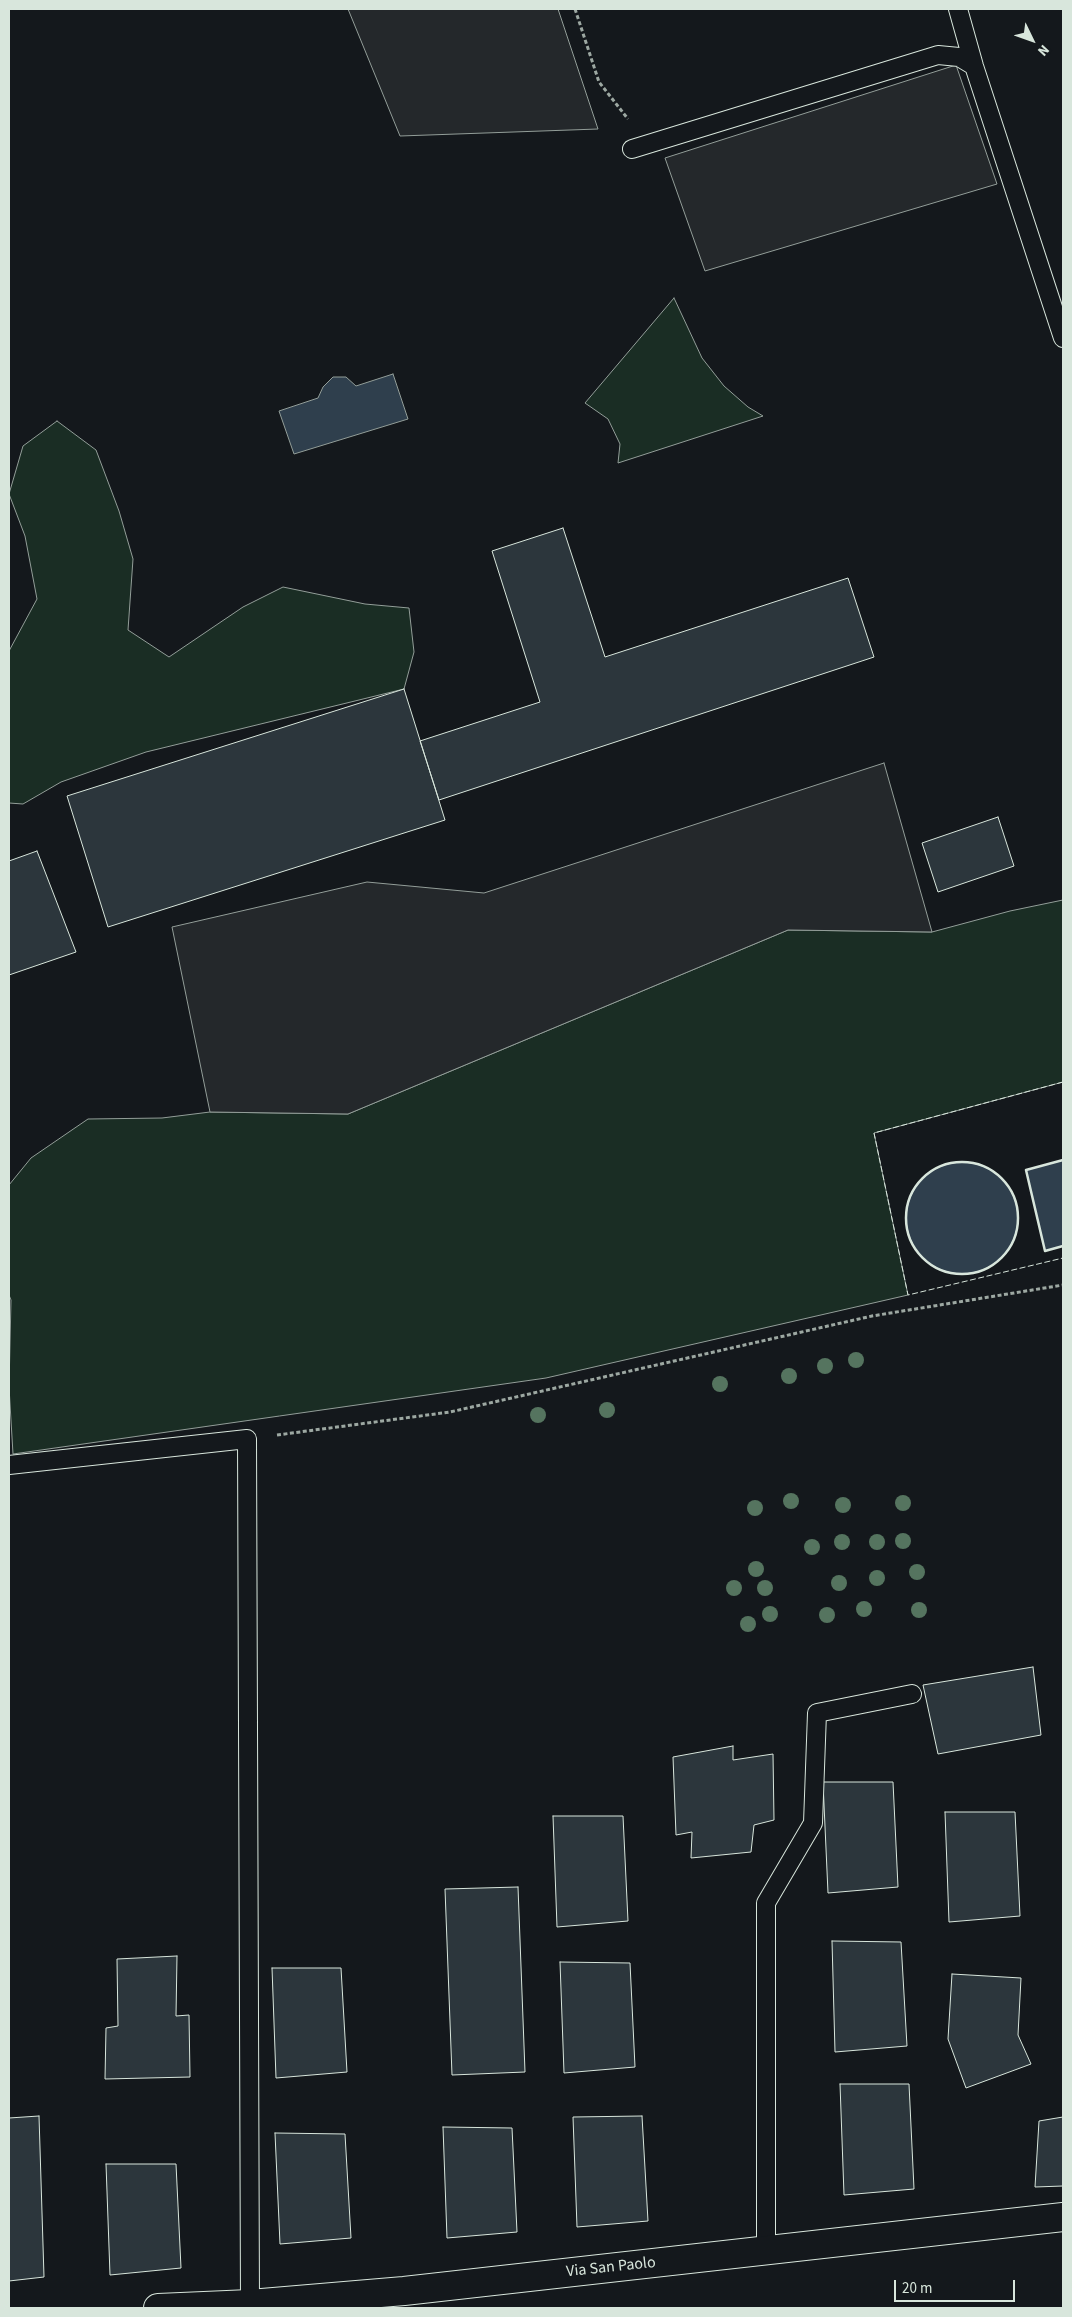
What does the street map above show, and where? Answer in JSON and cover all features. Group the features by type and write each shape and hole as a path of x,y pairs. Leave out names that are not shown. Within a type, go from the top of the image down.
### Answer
{"street":[{"name":"Via San Paolo","path":"158,2308 405,2300 766,2250 1063,2217"}],"lane":[{"path":"958,9 974,66 1063,338"},
{"path":"632,149 938,55 959,57 974,66"},
{"path":"9,1465 247,1439 250,2304"},
{"path":"766,2250 766,1903 813,1823 817,1713 912,1694"}],"path":[{"path":"575,9 600,82 632,124"},
{"path":"247,1439 450,1412 872,1316 1063,1285"}],"green space":[{"path":"674,298 702,358 724,386 748,407 763,416 618,463 620,444 608,419 585,403"},
{"path":"57,421 96,450 119,511 133,559 128,630 169,657 243,607 283,587 365,604 409,608 414,652 404,689 146,752 61,782 23,804 9,803 9,651 37,599 25,536 9,494 23,446"},
{"path":"1063,900 1063,1082 874,1133 908,1295 546,1378 13,1454 9,1387 11,1300 9,1295 9,1185 31,1158 88,1119 162,1118 210,1112 348,1114 788,930 932,932 1010,911"}],"shaded area":[{"path":"348,9 558,9 598,129 400,136"},
{"path":"956,65 997,184 705,271 665,158"},
{"path":"884,763 932,932 788,930 348,1114 210,1112 172,927 367,882 484,893"}],"water":[{"path":"393,374 408,419 294,454 279,411 318,398 323,387 333,377 346,377 356,386"},
{"path":"1063,1160 1063,1246 1045,1251 1026,1170"},
{"path":"962,1162 983,1166 1002,1178 1014,1197 1018,1218 1014,1239 1002,1258 983,1270 962,1274 941,1270 922,1258 910,1239 906,1218 910,1197 922,1178 941,1166"}],"building":[{"path":"563,528 605,657 848,578 874,657 439,800 420,741 540,702 492,551"},
{"path":"404,689 445,820 108,927 67,796"},
{"path":"998,817 1014,866 938,892 922,843"},
{"path":"37,851 76,952 9,975 9,861"},
{"path":"1033,1667 1041,1735 938,1754 923,1685"},
{"path":"733,1746 733,1760 773,1754 774,1820 754,1825 751,1852 691,1858 692,1832 676,1835 673,1757"},
{"path":"823,1782 893,1782 898,1887 828,1893"},
{"path":"945,1812 1015,1812 1020,1916 949,1922"},
{"path":"553,1816 623,1816 628,1921 557,1927"},
{"path":"518,1887 525,2072 452,2075 445,1889"},
{"path":"832,1941 901,1942 907,2046 835,2052"},
{"path":"177,1956 176,2016 189,2015 190,2077 105,2079 106,2028 118,2026 117,1959"},
{"path":"560,1962 630,1963 635,2067 564,2073"},
{"path":"272,1968 341,1968 347,2072 276,2078"},
{"path":"952,1974 1021,1978 1018,2035 1031,2064 966,2088 948,2039"},
{"path":"840,2084 909,2084 914,2189 844,2195"},
{"path":"39,2116 44,2277 9,2281 9,2118"},
{"path":"642,2116 648,2221 577,2227 573,2117"},
{"path":"1063,2117 1063,2186 1035,2187 1039,2121"},
{"path":"443,2127 512,2128 517,2232 447,2238"},
{"path":"275,2133 345,2134 351,2238 280,2244"},
{"path":"106,2164 176,2164 181,2268 110,2275"}],"fence":[{"path":"1063,1082 874,1133 908,1295 1063,1258"}],"wall":[{"path":"1063,1160 1026,1170 1045,1251 1063,1246"},
{"path":"962,1162 983,1166 1002,1178 1014,1197 1018,1218 1014,1239 1002,1258 983,1270 962,1274 941,1270 922,1258 910,1239 906,1218 910,1197 922,1178 941,1166 962,1162"}]}
